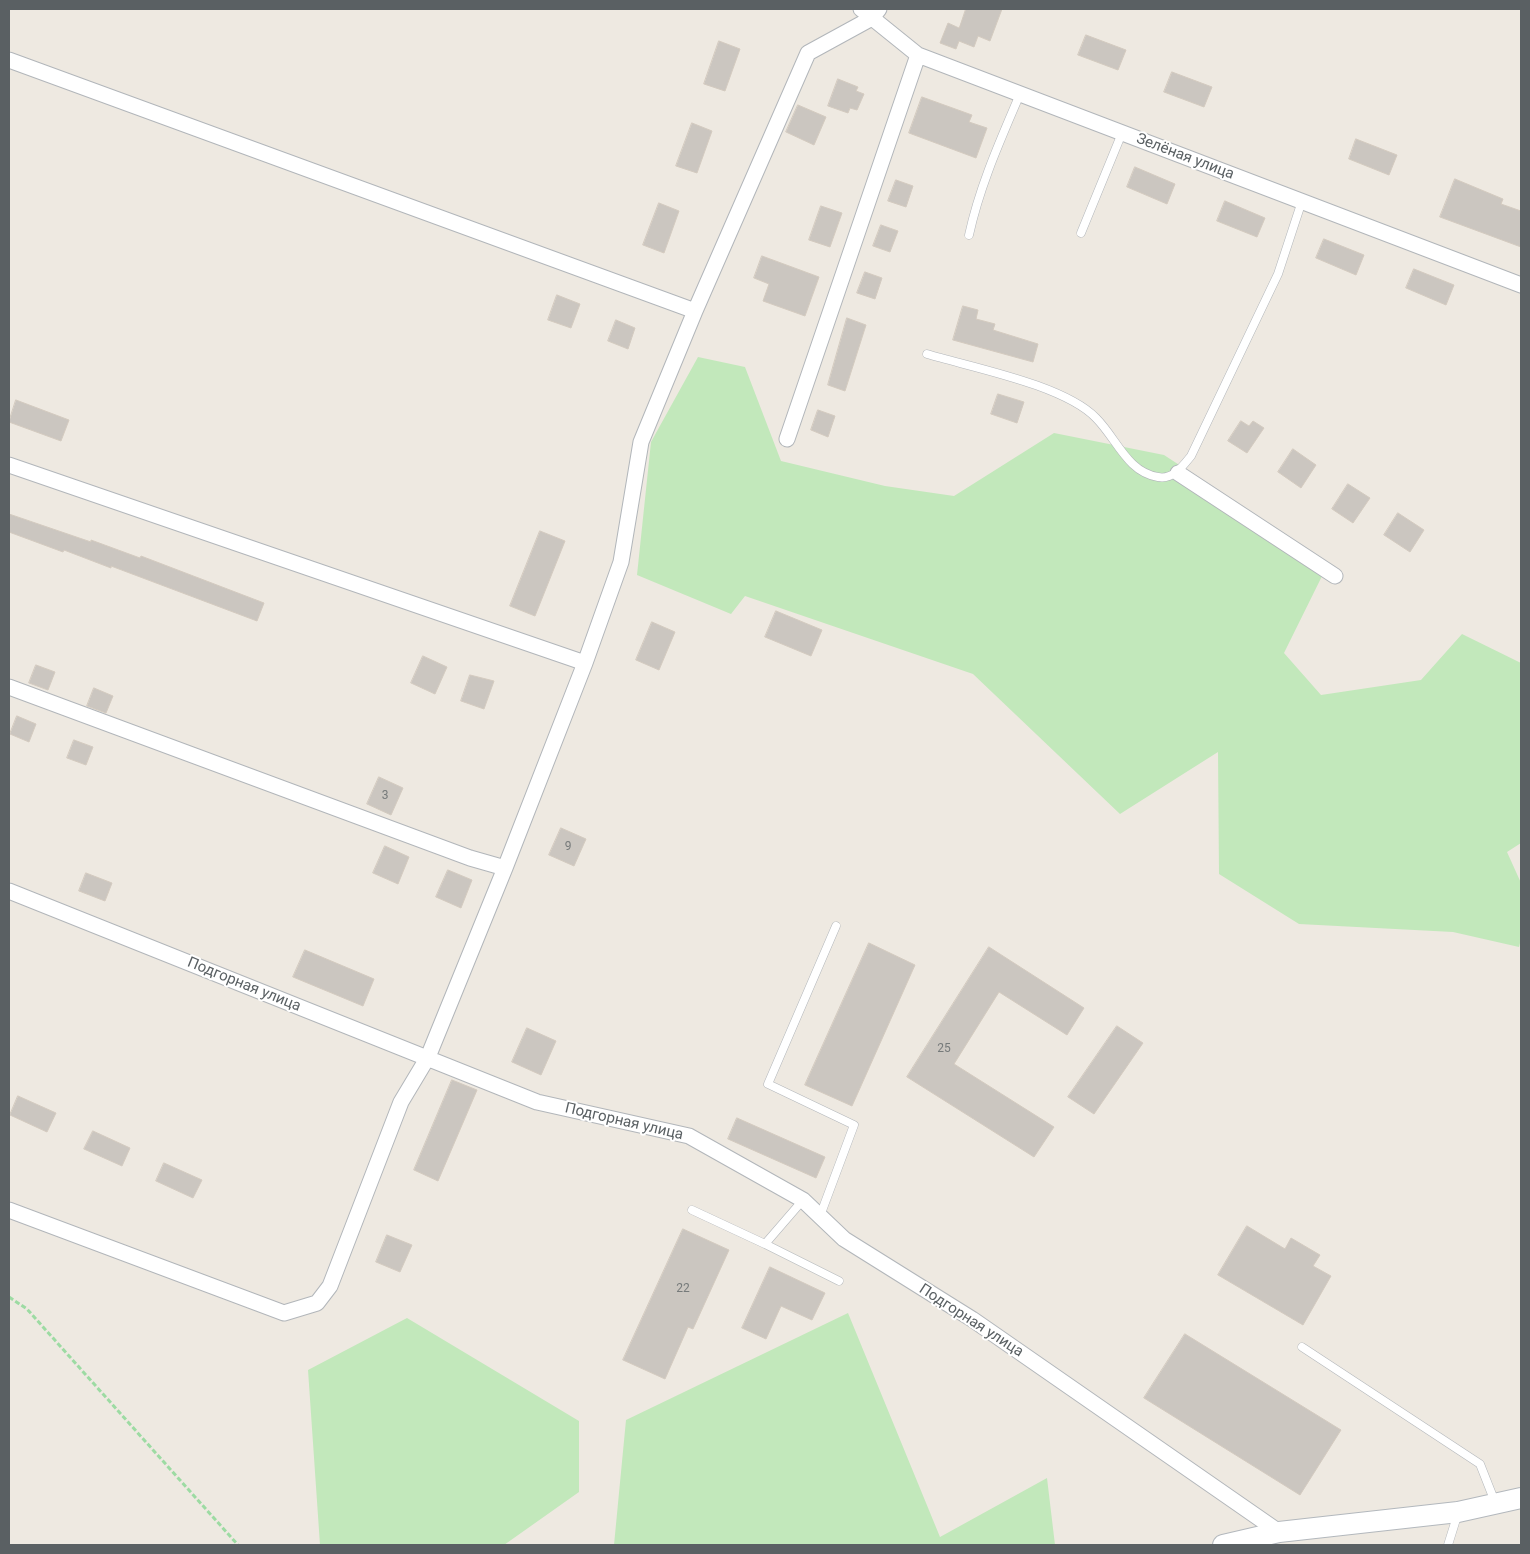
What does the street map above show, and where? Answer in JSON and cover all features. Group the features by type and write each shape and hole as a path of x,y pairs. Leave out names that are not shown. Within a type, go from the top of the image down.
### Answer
{"main road":[{"path":"1223,1545 1279,1532 1458,1512 1521,1498"}],"street":[{"name":"Зелёная улица","path":"871,12 918,55 1521,285"},
{"path":"9,1210 284,1313 317,1303 330,1286 401,1102 428,1057 505,868 585,663 621,562 640,442 695,311 808,53 871,12"},
{"path":"787,439 918,55"},
{"path":"9,60 695,311"},
{"path":"9,465 585,663"},
{"path":"1178,473 1335,576"},
{"path":"9,687 470,858 505,868"},
{"name":"Подгорная улица","path":"9,892 428,1057 537,1102 689,1136 803,1200 844,1239 972,1319 1279,1532"}],"lane":[{"path":"969,235 977,199 987,170 1020,94"},
{"path":"1081,233 1122,133"},
{"path":"927,354 1037,386 1076,401 1097,419 1136,469 1159,478 1178,473 1191,456 1278,274 1302,202"},
{"path":"820,1216 854,1125 768,1084 836,926"},
{"path":"765,1244 803,1200"},
{"path":"692,1210 839,1281"},
{"path":"1302,1347 1480,1464 1496,1504"},
{"path":"1448,1545 1458,1512"}],"path":[{"path":"9,1297 27,1309 238,1545"}],"green space":[{"path":"698,357 745,367 781,461 885,486 954,496 1054,433 1164,455 1285,534 1327,566 1284,653 1321,695 1421,680 1462,634 1521,663 1521,843 1507,852 1521,883 1521,939 1519,947 1453,932 1299,924 1219,874 1218,752 1120,814 973,674 745,596 731,614 637,575 651,442"},
{"path":"848,1313 940,1537 1047,1478 1055,1545 614,1545 626,1420"},
{"path":"407,1318 579,1421 579,1492 504,1545 320,1545 308,1370"}],"building":[{"path":"966,9 1002,9 990,41 978,36 974,47 959,41 956,49 940,43 948,23 959,28"},
{"path":"1086,35 1126,50 1118,70 1078,55"},
{"path":"719,41 740,49 725,91 704,84"},
{"path":"1172,72 1212,87 1204,107 1164,92"},
{"path":"838,79 858,87 856,91 864,94 857,110 850,108 848,113 828,106"},
{"path":"922,97 972,115 969,122 987,128 976,158 909,133"},
{"path":"798,105 826,117 814,145 786,132"},
{"path":"692,123 712,131 697,173 676,166"},
{"path":"1356,139 1397,155 1389,175 1349,159"},
{"path":"1135,167 1175,184 1167,204 1127,187"},
{"path":"1455,179 1503,199 1501,204 1521,211 1521,247 1440,217"},
{"path":"896,180 913,186 906,207 888,201"},
{"path":"1225,201 1265,218 1257,237 1217,221"},
{"path":"659,203 679,211 664,253 643,245"},
{"path":"821,206 842,213 830,247 809,240"},
{"path":"881,225 898,231 890,252 873,246"},
{"path":"1324,239 1364,255 1356,275 1316,258"},
{"path":"762,256 819,277 805,316 763,301 769,284 754,278"},
{"path":"1414,269 1454,285 1446,305 1406,288"},
{"path":"865,272 882,278 875,299 857,293"},
{"path":"557,295 580,304 571,328 548,320"},
{"path":"963,306 978,310 976,319 995,324 993,330 1038,344 1033,362 953,340"},
{"path":"847,318 866,325 845,391 828,385"},
{"path":"616,320 635,328 628,349 608,341"},
{"path":"998,394 1024,402 1017,423 991,414"},
{"path":"16,400 69,420 61,441 9,422"},
{"path":"818,410 835,416 828,437 811,430"},
{"path":"1241,421 1249,426 1253,421 1264,428 1247,453 1228,441"},
{"path":"1293,449 1316,465 1301,488 1278,472"},
{"path":"1348,484 1370,498 1353,523 1332,509"},
{"path":"1398,513 1424,530 1410,552 1384,535"},
{"path":"9,514 140,558 141,556 264,603 257,621 111,566 111,568 9,532"},
{"path":"540,531 565,541 535,616 510,606"},
{"path":"776,611 822,630 811,656 765,637"},
{"path":"652,622 675,632 659,670 636,660"},
{"path":"423,656 447,667 435,694 411,683"},
{"path":"36,665 55,672 48,690 29,683"},
{"path":"470,675 494,681 484,709 461,701"},
{"path":"94,688 113,696 106,713 87,706"},
{"path":"17,716 36,724 29,742 10,734"},
{"path":"74,740 93,747 86,765 67,758"},
{"path":"379,777 403,788 391,815 367,804"},
{"path":"561,828 586,839 574,866 549,855"},
{"path":"385,846 409,857 398,884 373,873"},
{"path":"448,870 472,880 461,908 436,897"},
{"path":"86,873 112,883 105,901 79,891"},
{"path":"869,943 915,965 852,1106 805,1085"},
{"path":"989,947 1084,1008 1067,1035 999,992 954,1064 1054,1127 1034,1157 907,1077"},
{"path":"305,950 374,979 363,1006 293,977"},
{"path":"1117,1026 1143,1043 1094,1114 1068,1097"},
{"path":"527,1028 556,1041 541,1075 512,1062"},
{"path":"452,1080 477,1090 438,1181 414,1170"},
{"path":"18,1096 56,1113 47,1132 10,1115"},
{"path":"737,1118 825,1157 816,1178 728,1139"},
{"path":"93,1131 130,1148 122,1166 84,1149"},
{"path":"164,1163 202,1180 193,1198 156,1181"},
{"path":"1247,1226 1285,1249 1291,1238 1320,1255 1313,1266 1331,1276 1303,1325 1218,1275"},
{"path":"683,1229 729,1250 693,1329 688,1327 665,1379 623,1360"},
{"path":"387,1235 412,1245 400,1272 376,1262"},
{"path":"770,1267 825,1293 812,1320 781,1306 766,1339 742,1328"},
{"path":"1185,1334 1341,1430 1300,1495 1144,1398"}]}
